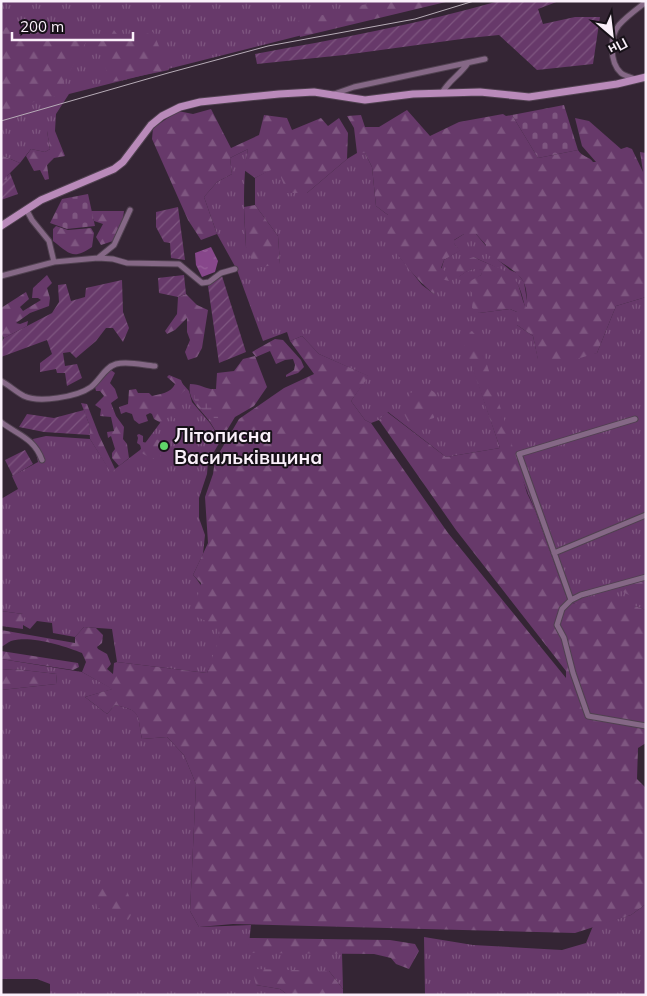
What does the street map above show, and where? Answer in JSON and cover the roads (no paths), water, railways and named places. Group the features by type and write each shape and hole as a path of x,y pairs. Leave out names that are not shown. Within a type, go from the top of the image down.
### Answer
{"street":[{"path":"638,79 626,76 618,70 612,55 612,49 618,27 646,2"},
{"path":"334,94 354,87 484,59"},
{"path":"442,93 447,83 462,71 468,63"},
{"path":"1,226 40,200 114,168 123,162 151,125 162,116 180,107 200,102 314,92 365,100 394,96 480,92 531,97 617,84 646,77"},
{"path":"26,209 32,220 49,241 54,262"},
{"path":"98,258 114,245 130,210"},
{"path":"1,276 54,262 98,258 113,259 127,263 178,264 182,265 193,278 202,283 209,282 221,273 235,269"},
{"path":"1,381 22,395 32,398 54,398 79,392 91,386 110,367 117,364 155,366"},
{"path":"570,600 519,454 635,420"},
{"path":"1,422 29,440 40,453 42,460"},
{"path":"554,553 646,515"},
{"path":"646,577 570,600 562,609 557,625 564,638 573,673 588,716 646,726"}],"water":[{"path":"211,247 218,261 215,272 202,277 196,265 195,253"}],"railway":[{"path":"1,121 268,46 415,19 474,1"}],"place":[{"name":"Літописна Васильківщина","path":"164,446"}]}
